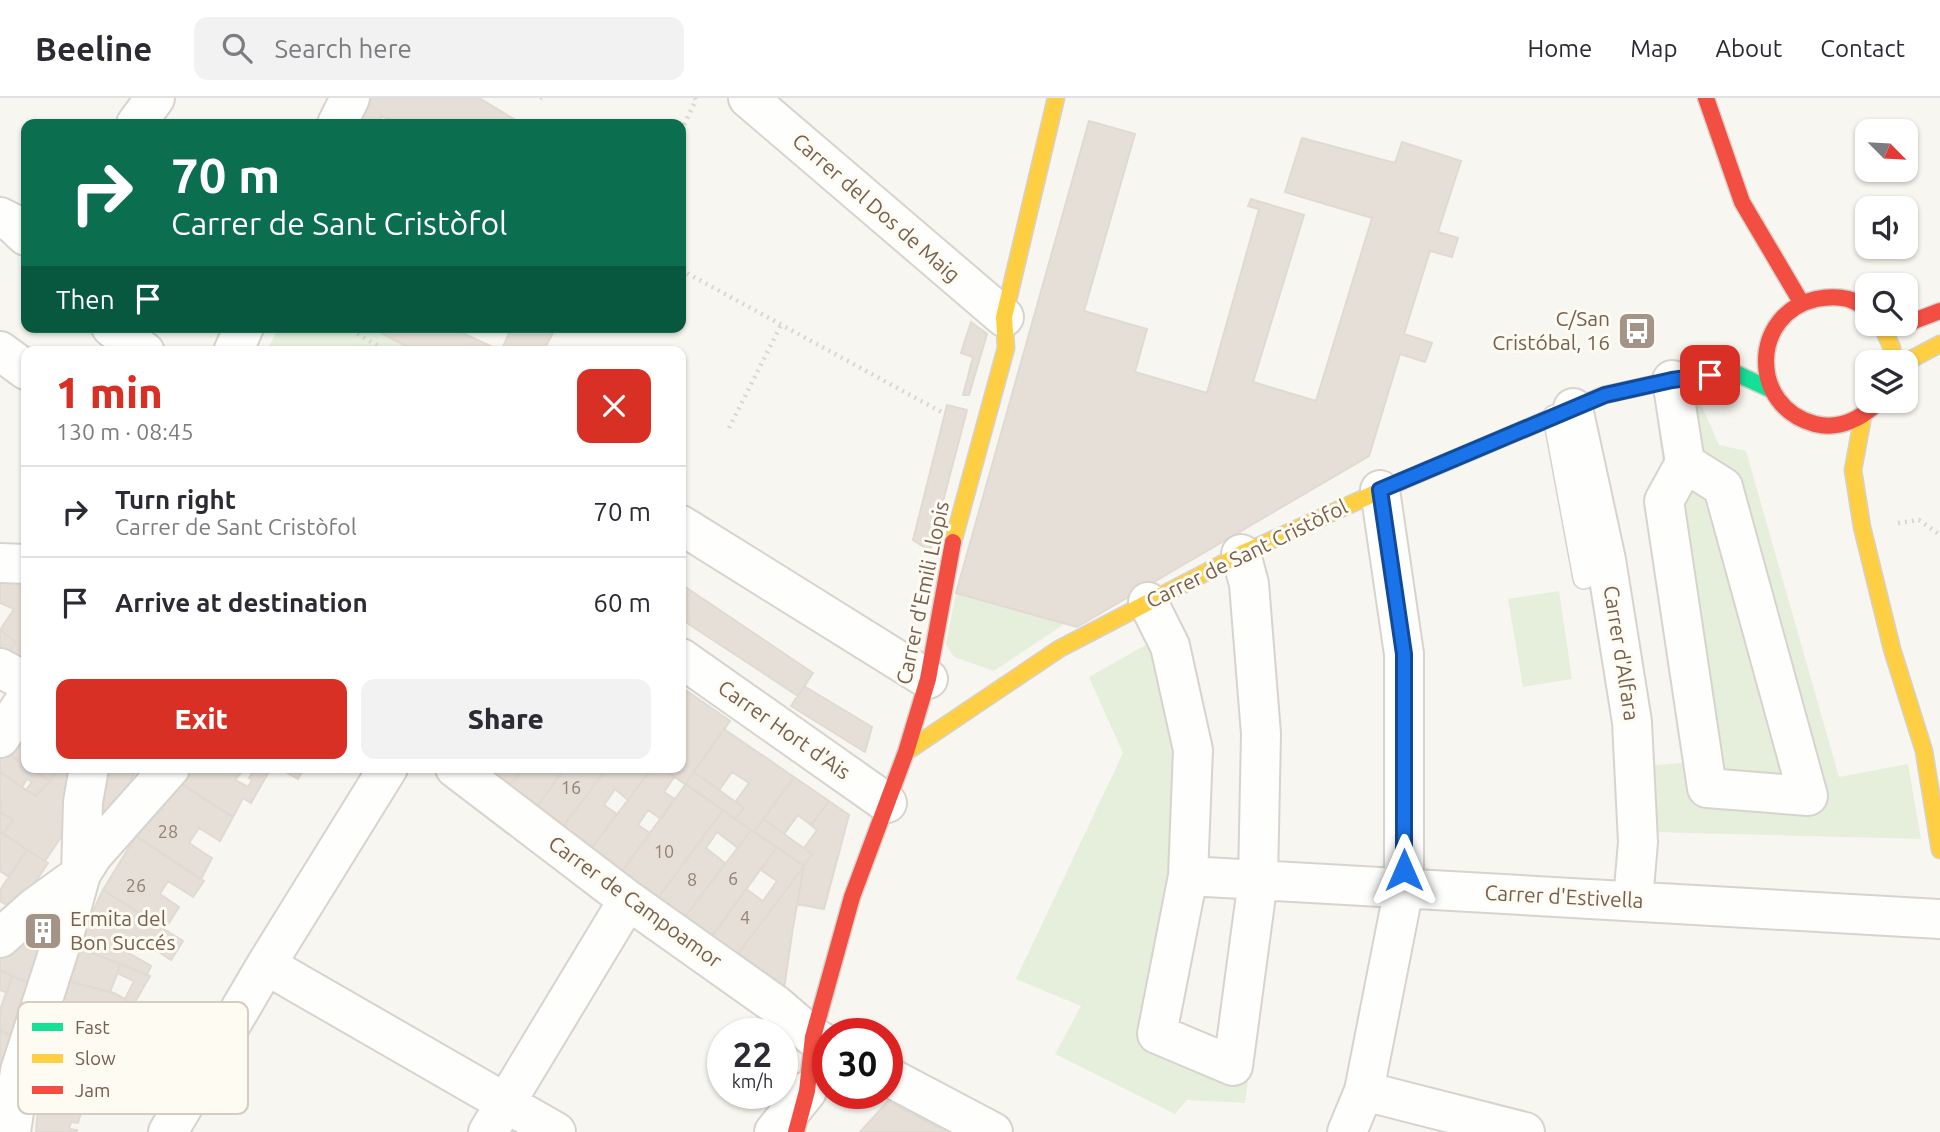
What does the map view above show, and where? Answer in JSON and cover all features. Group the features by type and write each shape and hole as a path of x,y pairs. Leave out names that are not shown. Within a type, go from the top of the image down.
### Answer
{"street":[{"path":"140,119 155,98"},
{"path":"340,119 350,98"},
{"name":"Carrer del Dos de Maig","path":"748,98 1004,317"},
{"name":"Carrer d'Emili Llopis","path":"826,1018 852,897 906,752 928,678 951,550 1006,348 1004,317 1056,98"},
{"path":"1706,98 1742,202 1801,302"},
{"path":"0,217 21,231"},
{"path":"1772,390 1733,372 1773,330 1786,312 1801,302 1824,296 1847,299 1855,303"},
{"path":"1918,319 1940,311"},
{"path":"1773,330 1767,342 1767,379 1787,411 1824,426 1844,424 1866,413"},
{"path":"119,333 137,346"},
{"path":"1918,356 1940,344"},
{"path":"0,351 21,366"},
{"name":"Carrer de Sant Cristòfol","path":"906,752 1059,649 1241,554 1380,490 1605,395 1672,380 1733,372"},
{"path":"1672,380 1685,463 1664,501 1706,788 1808,796 1723,487 1685,463"},
{"name":"Carrer d'Alfara","path":"1563,412 1606,560 1632,722 1638,842 1624,901"},
{"path":"1863,416 1848,465 1877,594 1924,751 1940,850"},
{"path":"1804,420 1823,440"},
{"path":"1347,1132 1364,1091 1404,888 1404,654 1380,490"},
{"path":"686,528 928,678"},
{"path":"1148,603 1170,646 1192,750 1188,876 1157,1034 1233,1066 1258,880 1261,734 1249,584 1241,554"},
{"path":"0,563 21,564"},
{"name":"Carrer Hort d'Ais","path":"686,662 887,803"},
{"path":"0,668 21,679"},
{"path":"0,738 21,706"},
{"path":"41,1002 81,874 83,802 88,773"},
{"path":"0,938 34,908 81,874 92,856 166,773"},
{"path":"244,1002 385,773"},
{"name":"Carrer de Campoamor","path":"462,773 628,900 776,1005 812,1034"},
{"name":"Carrer d'Estivella","path":"1188,876 1940,919"},
{"path":"497,1117 628,900"},
{"path":"266,965 497,1117 556,1132"},
{"name":"Carrer d'Emili Llopis","path":"796,1132 812,1073"},
{"path":"903,1084 993,1132"},
{"path":"11,1132 18,1085"},
{"path":"774,1132 807,1091"},
{"path":"1364,1091 1525,1132"},
{"path":"168,1132 179,1114"}],"lane":[{"path":"1563,412 1584,578"},
{"path":"1616,721 1624,803 1624,901"}],"path":[{"path":"686,121 695,98"},
{"path":"686,273 945,414"},
{"path":"729,428 781,325"},
{"path":"356,333 378,346"}],"green space":[{"path":"276,333 381,333 406,346 269,346"},
{"path":"1700,402 1719,445 1746,451 1839,777 1908,764 1921,839 1652,832 1648,766 1702,761 1657,420"},
{"path":"1559,591 1572,679 1523,687 1508,599"},
{"path":"956,593 1066,623 994,671 954,657 946,644"},
{"path":"1165,634 1193,750 1157,1033 1248,1081 1245,1103 1187,1100 1175,1114 1055,1054 1081,1006 1016,979 1123,753 1089,677"}],"building":[{"path":"367,98 479,98 514,119 388,119 382,116 380,119 356,119"},
{"path":"1089,121 1135,134 1084,311 1147,329 1135,372 1207,393 1259,209 1248,206 1251,199 1304,215 1253,382 1316,401 1372,218 1285,192 1302,138 1395,163 1402,142 1461,161 1438,232 1458,238 1452,257 1430,251 1404,334 1432,343 1425,362 1400,354 1369,456 1077,627 956,593"},
{"path":"971,322 987,334 969,395 963,395 973,357 961,353"},
{"path":"381,333 463,333 490,346 406,346"},
{"path":"509,333 553,333 546,346 503,346"},
{"path":"947,405 967,410 930,551 913,540"},
{"path":"21,575 21,674 3,661 16,642 0,630 14,609 0,603 0,576"},
{"path":"686,587 813,673 798,696 686,622"},
{"path":"0,630 16,642 3,661 0,659"},
{"path":"804,686 872,727 865,752 791,706"},
{"path":"686,692 730,721 685,784 669,773 686,773"},
{"path":"724,729 794,777 754,832 735,819 744,808 736,801 749,783 732,772 719,790 694,772"},
{"path":"18,732 21,734 21,762 5,751"},
{"path":"5,751 21,762 21,773 38,773 50,781 35,796 26,790 32,782 27,779 22,787 0,772 0,759"},
{"path":"0,772 35,796 55,773 77,774 67,828 45,861 3,834 13,820 0,812"},
{"path":"694,772 744,808 735,819 685,784"},
{"path":"38,773 55,773 50,781"},
{"path":"98,773 135,773 131,779 134,782 110,827 90,821"},
{"path":"185,773 241,773 235,780 248,787 252,773 268,773 251,803 243,798 233,817 177,781"},
{"path":"288,773 301,773 298,779"},
{"path":"489,773 519,773 507,789"},
{"path":"519,773 561,773 536,808 507,789"},
{"path":"561,773 603,773 562,828 536,808"},
{"path":"603,773 648,773 628,800 615,789 604,805 617,814 591,849 562,828"},
{"path":"648,773 669,773 674,777 664,792 675,799 661,819 648,810 638,825 650,833 622,871 591,849"},
{"path":"794,777 829,801 811,825 798,815 784,834 763,819"},
{"path":"177,781 233,817 220,841 199,828 189,843 212,858 201,879 136,836"},
{"path":"686,784 723,810 658,898 622,871"},
{"path":"829,801 849,815 824,909 797,904 804,866 812,854 804,848 817,830 811,825"},
{"path":"723,810 751,830 738,848 717,832 706,848 725,863 685,917 658,898"},
{"path":"0,812 13,820 3,834 0,831"},
{"path":"763,819 812,854 804,866 754,832"},
{"path":"751,830 777,847 712,936 685,917"},
{"path":"0,831 27,850 9,877 0,871"},
{"path":"136,836 204,881 193,897 168,881 160,894 179,907 165,929 103,890"},
{"path":"777,847 804,866 737,955 712,936 746,889 763,901 777,881 761,870"},
{"path":"27,850 48,863 16,911 0,901 0,890"},
{"path":"804,866 793,927 784,989 737,955"},
{"path":"103,890 183,941 171,960 135,936 127,952 151,966 147,975 76,947"},
{"path":"52,911 48,951 27,939"},
{"path":"27,939 48,951 35,986 0,970 0,957"},
{"path":"76,947 121,964 110,992 63,980"},
{"path":"121,964 150,976 135,1002 125,999 134,981 117,973"},
{"path":"0,970 12,976 7,993 0,990"},
{"path":"12,976 35,986 30,1002 18,1002 18,1039 0,1030 0,1010"},
{"path":"63,980 114,993 130,1002 60,1002 57,1001"},
{"path":"0,1030 18,1039 18,1043 0,1096"},
{"path":"881,1109 903,1109 946,1132 860,1132"},
{"path":"37,1114 81,1114 78,1123 71,1122 69,1129 77,1130 76,1132 36,1132"}],"traffic: fast":[{"path":"1402,481 1604,395 1672,380 1733,372 1772,390"}],"traffic: slow":[{"path":"953,542 1006,348 1004,317 1056,98"},
{"path":"1886,336 1892,350"},
{"path":"1918,356 1940,344"},
{"path":"1863,416 1853,470 1862,527 1892,649 1924,751 1940,850"},
{"path":"906,752 1059,649 1241,554 1402,481"}],"traffic: jam":[{"path":"1706,98 1742,202 1801,302"},
{"path":"1855,302 1828,297 1794,308 1779,322 1769,341 1766,361 1769,381 1778,399 1793,414 1815,424 1833,425 1849,422 1864,413"},
{"path":"1918,319 1940,311"},
{"path":"796,1132 807,1091 813,1037 852,897 906,752 928,679 953,542"}],"place":[{"name":"C/San Cristóbal, 16","path":"1637,331"},
{"name":"Ermita del Bon Succés","path":"43,931"}],"route":[{"path":"1404,870 1404,654 1380,490 1605,395 1672,380 1710,375"}]}
